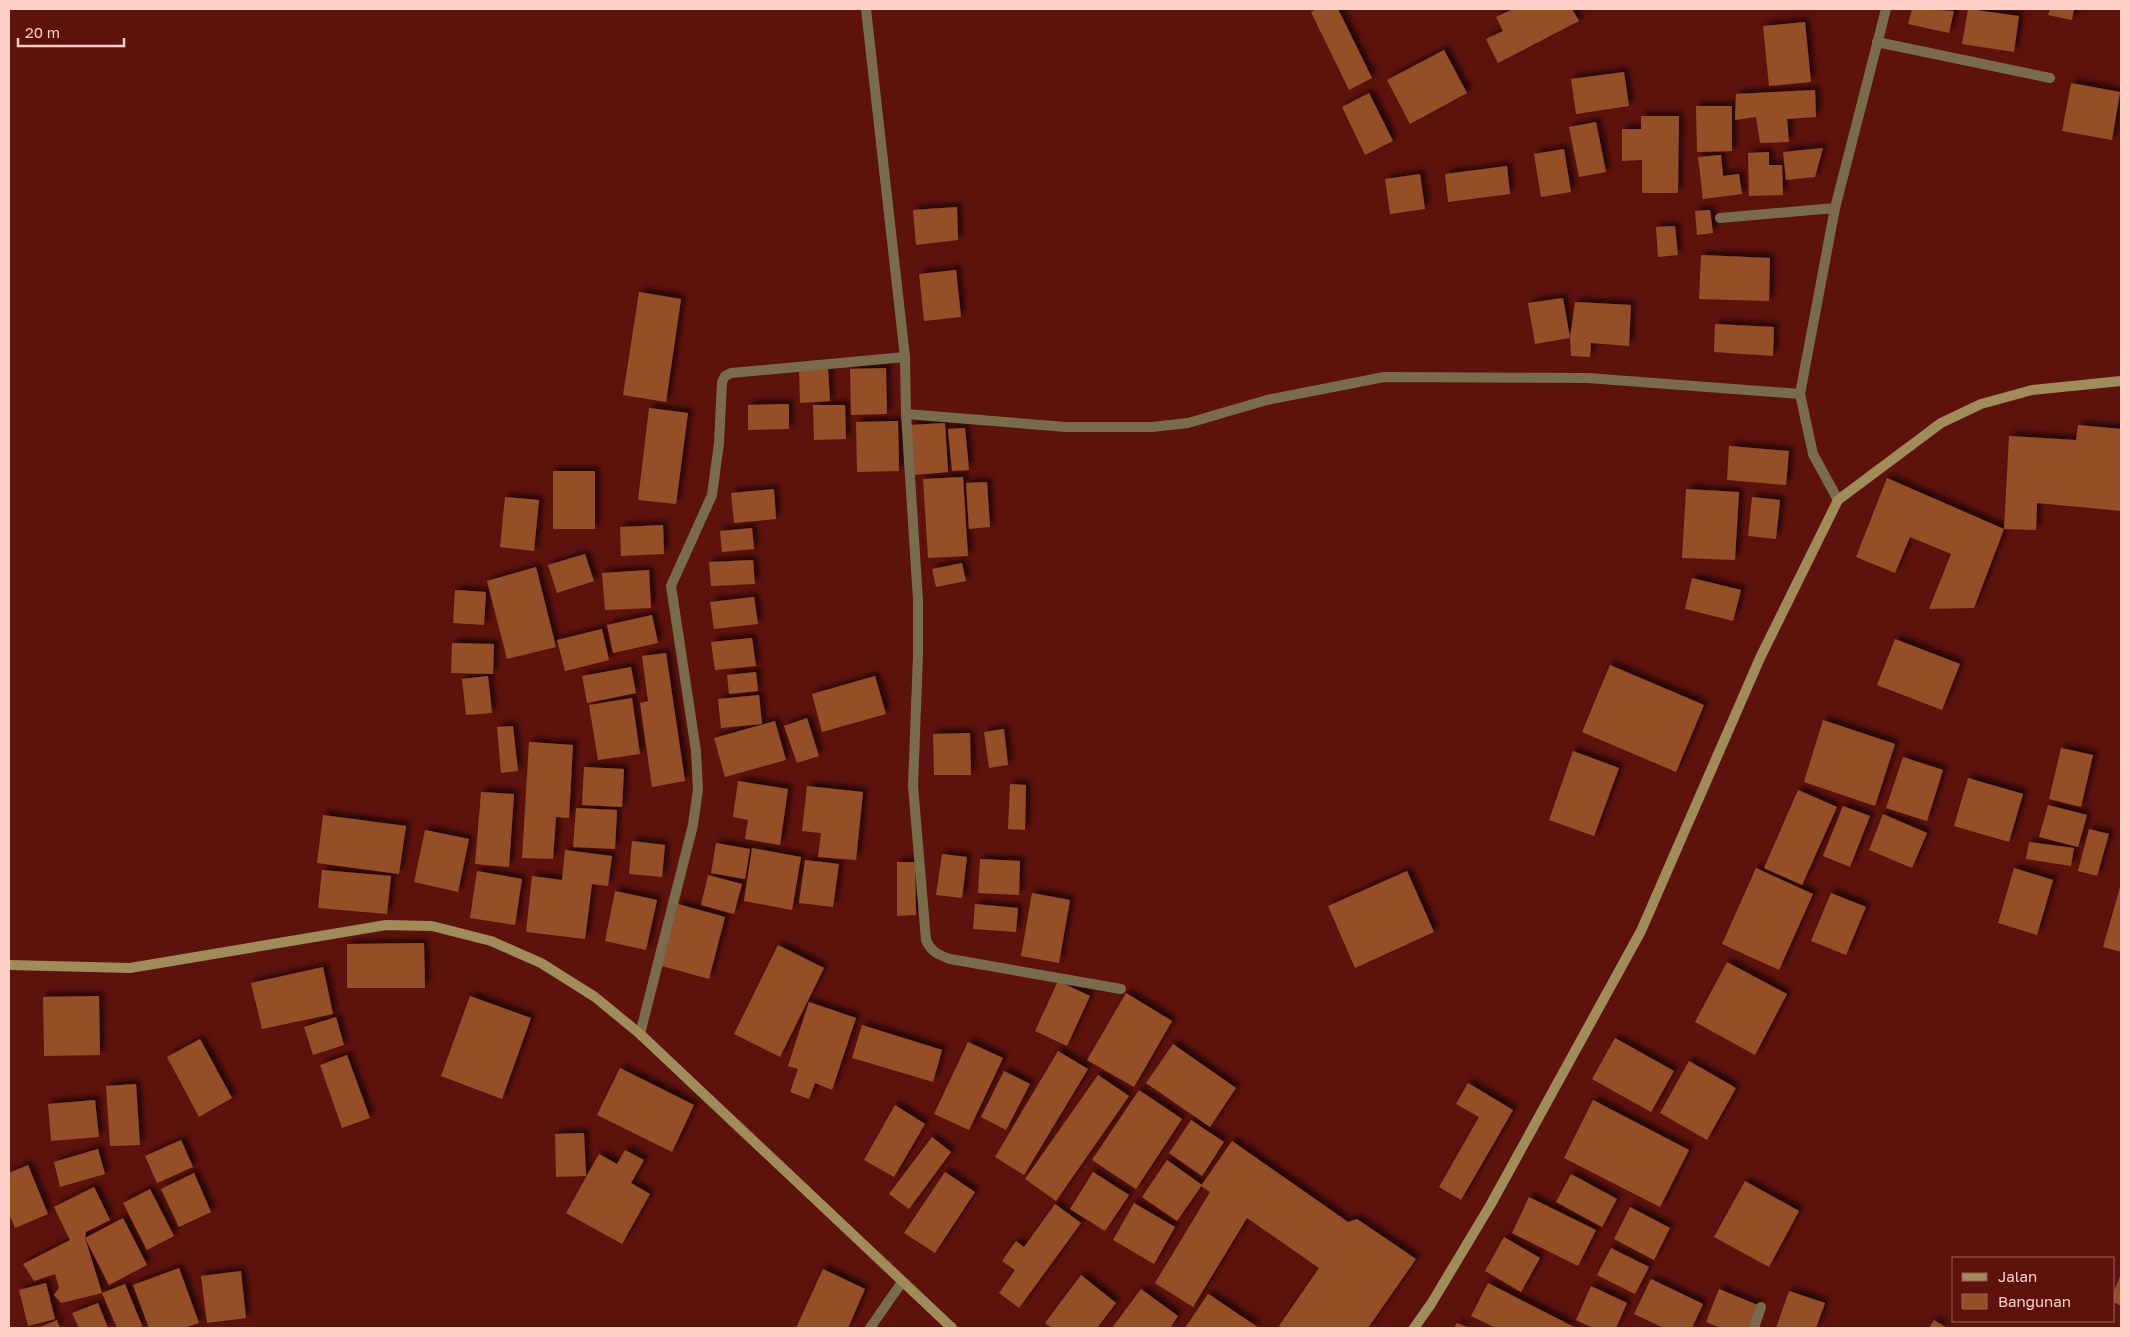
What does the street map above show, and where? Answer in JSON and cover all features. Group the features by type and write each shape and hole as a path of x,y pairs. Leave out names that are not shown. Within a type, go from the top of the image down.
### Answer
{"street":[{"path":"866,9 905,357 906,414 918,600 913,786 926,940 929,948 950,959 1121,989"},
{"path":"1838,500 1813,454 1800,394 1835,208 1886,9"},
{"path":"1877,42 2050,78"},
{"path":"1720,218 1835,208"},
{"path":"640,1034 697,804 696,750 671,586 712,495 719,442 722,382 725,376 730,373 905,357"},
{"path":"906,414 1066,427 1152,427 1188,423 1267,400 1384,377 1588,378 1800,394"},
{"path":"1414,1328 1431,1304 1490,1204 1641,931 1760,658 1838,500 1941,423 1981,404 2032,390 2121,381"},
{"path":"9,965 130,968 386,925 432,926 491,941 541,963 595,997 640,1034 952,1328"},
{"path":"870,1328 902,1282"},
{"path":"1754,1328 1761,1307"}],"building":[{"path":"1317,9 1338,9 1372,78 1349,90 1311,12"},
{"path":"1513,9 1572,9 1579,21 1498,63 1486,39 1503,31 1496,17"},
{"path":"1912,9 1954,11 1949,33 1908,24"},
{"path":"1968,9 2019,16 2014,52 1962,44"},
{"path":"2050,9 2074,9 2072,20 2048,15"},
{"path":"1805,22 1811,82 1769,86 1763,26"},
{"path":"1444,50 1467,93 1410,124 1387,80"},
{"path":"1624,72 1629,106 1576,114 1571,79"},
{"path":"2071,83 2120,92 2112,140 2062,131"},
{"path":"1815,90 1816,117 1787,119 1789,142 1760,143 1756,117 1735,120 1736,94"},
{"path":"1369,93 1393,141 1365,155 1342,107"},
{"path":"1696,106 1732,106 1732,151 1697,152"},
{"path":"1641,116 1679,116 1678,193 1642,193 1642,160 1622,161 1622,129 1641,129"},
{"path":"1596,122 1606,172 1579,177 1569,127"},
{"path":"1823,148 1815,177 1786,180 1783,152"},
{"path":"1564,149 1571,192 1541,197 1534,154"},
{"path":"1769,152 1769,165 1782,165 1783,195 1749,196 1748,153"},
{"path":"1721,155 1723,176 1739,174 1742,194 1703,199 1698,157"},
{"path":"1507,166 1510,194 1448,202 1445,174"},
{"path":"1420,174 1425,209 1390,214 1385,179"},
{"path":"957,207 958,240 916,245 913,210"},
{"path":"1710,210 1713,233 1697,235 1695,211"},
{"path":"1675,226 1678,255 1658,257 1656,227"},
{"path":"1701,255 1770,258 1769,301 1699,299"},
{"path":"956,270 961,317 924,321 919,274"},
{"path":"639,292 681,299 666,402 623,395"},
{"path":"1563,298 1570,338 1535,344 1528,303"},
{"path":"1575,302 1631,305 1629,346 1591,343 1590,357 1571,356 1570,338"},
{"path":"1715,324 1774,327 1773,356 1714,352"},
{"path":"886,368 887,414 851,415 850,369"},
{"path":"828,369 830,401 800,403 799,370"},
{"path":"789,404 789,429 748,430 748,405"},
{"path":"813,405 845,405 846,439 814,440"},
{"path":"649,408 688,413 676,504 638,500"},
{"path":"898,421 899,471 857,472 856,422"},
{"path":"945,423 948,472 914,475 910,425"},
{"path":"2078,425 2121,429 2121,511 2037,503 2036,530 2004,529 2009,436 2076,440"},
{"path":"965,428 969,470 952,471 948,429"},
{"path":"1729,446 1789,451 1786,485 1727,480"},
{"path":"553,471 595,471 595,529 553,529"},
{"path":"963,477 968,556 928,558 923,479"},
{"path":"1887,478 2004,529 1974,608 1929,609 1951,554 1910,537 1895,573 1856,557"},
{"path":"987,482 990,527 969,529 966,483"},
{"path":"774,489 776,519 734,523 731,493"},
{"path":"1686,489 1739,492 1735,560 1682,558"},
{"path":"505,497 539,500 534,551 500,547"},
{"path":"1752,497 1780,500 1776,539 1748,536"},
{"path":"663,525 664,554 621,556 620,527"},
{"path":"752,528 754,549 722,552 720,531"},
{"path":"585,554 594,581 557,593 548,565"},
{"path":"753,560 755,584 711,586 709,562"},
{"path":"962,563 966,581 936,587 932,569"},
{"path":"536,567 556,647 507,659 487,581"},
{"path":"649,570 651,608 605,610 602,573"},
{"path":"1692,578 1741,590 1733,621 1685,609"},
{"path":"455,590 486,592 484,625 453,623"},
{"path":"754,597 758,624 714,629 710,602"},
{"path":"652,615 658,643 613,653 607,625"},
{"path":"602,629 609,660 565,671 557,640"},
{"path":"752,638 756,666 715,670 711,642"},
{"path":"1895,639 1960,664 1942,710 1877,685"},
{"path":"452,643 494,644 493,674 451,673"},
{"path":"666,653 685,781 652,787 640,703 648,701 642,656"},
{"path":"1610,665 1704,705 1676,772 1582,732"},
{"path":"631,667 636,693 587,703 582,676"},
{"path":"756,672 758,691 729,694 727,675"},
{"path":"488,676 492,713 466,715 462,679"},
{"path":"875,676 886,714 822,732 812,694"},
{"path":"759,695 762,724 721,728 718,699"},
{"path":"632,698 640,754 598,760 589,705"},
{"path":"807,718 819,756 797,763 784,726"},
{"path":"1823,720 1895,744 1875,806 1804,782"},
{"path":"775,721 786,760 725,777 714,738"},
{"path":"513,726 518,771 501,773 497,727"},
{"path":"1004,729 1008,765 989,768 984,732"},
{"path":"970,733 971,775 934,775 933,734"},
{"path":"529,742 573,745 569,818 556,817 553,859 522,858"},
{"path":"2061,748 2093,755 2081,807 2049,799"},
{"path":"1573,751 1619,768 1594,836 1549,820"},
{"path":"1903,757 1943,770 1927,821 1886,808"},
{"path":"584,767 624,769 622,807 582,805"},
{"path":"1968,778 2023,794 2009,842 1954,826"},
{"path":"738,781 788,789 780,845 745,839 748,820 733,817"},
{"path":"1010,784 1026,785 1025,830 1008,829"},
{"path":"807,786 863,792 856,860 818,857 821,833 802,831"},
{"path":"1798,790 1837,807 1802,885 1764,868"},
{"path":"481,792 514,794 509,867 475,864"},
{"path":"2048,805 2087,815 2078,847 2039,837"},
{"path":"1843,806 1870,816 1850,867 1823,856"},
{"path":"576,808 617,810 615,849 573,847"},
{"path":"1883,814 1927,833 1912,868 1869,850"},
{"path":"323,815 406,826 399,874 317,863"},
{"path":"2089,829 2109,834 2097,876 2078,871"},
{"path":"425,830 469,839 458,892 414,882"},
{"path":"632,841 665,845 662,877 629,874"},
{"path":"2029,842 2074,848 2071,866 2026,859"},
{"path":"716,843 750,849 745,879 711,873"},
{"path":"752,848 801,857 792,910 744,901"},
{"path":"565,850 612,856 608,886 592,884 585,939 526,932 532,876 562,880"},
{"path":"942,854 967,857 962,898 936,895"},
{"path":"980,859 1020,861 1019,895 978,893"},
{"path":"805,860 839,864 833,907 799,903"},
{"path":"897,862 915,862 916,915 897,916"},
{"path":"1756,868 1813,894 1779,970 1722,944"},
{"path":"2014,868 2053,880 2037,935 1998,923"},
{"path":"322,870 391,876 387,914 318,908"},
{"path":"477,871 522,879 515,925 470,918"},
{"path":"1407,871 1434,932 1355,968 1328,906"},
{"path":"708,875 742,884 734,914 701,905"},
{"path":"2121,884 2121,952 2103,947"},
{"path":"615,891 657,900 646,950 605,941"},
{"path":"1032,893 1070,900 1059,963 1021,956"},
{"path":"1831,893 1866,907 1846,955 1811,941"},
{"path":"678,904 725,917 709,979 662,966"},
{"path":"975,904 1018,908 1016,932 973,929"},
{"path":"424,943 425,988 347,988 347,944"},
{"path":"778,945 824,968 780,1057 734,1034"},
{"path":"1727,962 1787,994 1755,1055 1695,1022"},
{"path":"323,967 333,1014 262,1029 251,983"},
{"path":"1058,981 1090,996 1067,1046 1035,1031"},
{"path":"1126,993 1172,1021 1134,1087 1087,1060"},
{"path":"99,996 100,1055 44,1056 43,997"},
{"path":"470,996 531,1018 502,1099 441,1076"},
{"path":"809,1002 856,1018 832,1090 815,1083 809,1099 790,1092 798,1069 788,1066"},
{"path":"336,1017 344,1045 313,1055 304,1027"},
{"path":"862,1025 942,1050 933,1082 852,1058"},
{"path":"1615,1038 1674,1071 1651,1112 1592,1079"},
{"path":"200,1039 232,1098 199,1117 167,1057"},
{"path":"968,1042 1003,1058 969,1130 934,1114"},
{"path":"1173,1044 1236,1088 1210,1127 1146,1083"},
{"path":"1058,1051 1088,1069 1024,1175 995,1157"},
{"path":"347,1055 370,1118 342,1128 320,1065"},
{"path":"1689,1061 1736,1088 1707,1140 1660,1113"},
{"path":"620,1068 694,1105 672,1152 597,1115"},
{"path":"1004,1071 1030,1084 1006,1130 981,1117"},
{"path":"1098,1075 1129,1096 1056,1201 1025,1179"},
{"path":"1468,1083 1513,1110 1461,1200 1439,1187 1479,1117 1456,1104"},
{"path":"136,1084 140,1145 110,1146 106,1086"},
{"path":"1139,1090 1182,1119 1136,1189 1092,1160"},
{"path":"95,1100 99,1137 51,1141 48,1104"},
{"path":"1593,1100 1689,1150 1660,1207 1564,1158"},
{"path":"895,1105 925,1124 894,1177 864,1160"},
{"path":"1191,1120 1224,1142 1202,1176 1169,1153"},
{"path":"584,1133 586,1176 556,1177 555,1134"},
{"path":"932,1137 951,1152 909,1209 889,1194"},
{"path":"181,1140 193,1167 157,1183 145,1156"},
{"path":"1232,1141 1348,1222 1357,1219 1416,1259 1368,1328 1283,1328 1279,1326 1319,1268 1247,1218 1193,1307 1155,1283 1210,1192 1201,1186"},
{"path":"98,1149 105,1174 60,1187 54,1162"},
{"path":"625,1150 644,1160 631,1183 650,1194 622,1244 566,1213 599,1154 617,1164"},
{"path":"1167,1160 1202,1185 1177,1221 1142,1197"},
{"path":"28,1165 48,1214 15,1228 9,1214 9,1173"},
{"path":"945,1172 975,1192 935,1253 904,1233"},
{"path":"1093,1172 1129,1195 1105,1231 1070,1209"},
{"path":"194,1173 211,1212 179,1227 161,1189"},
{"path":"1571,1174 1617,1199 1602,1227 1556,1202"},
{"path":"1745,1181 1799,1211 1769,1267 1714,1237"},
{"path":"94,1187 110,1220 86,1232 85,1238 102,1293 61,1303 54,1295 59,1288 55,1274 34,1281 23,1264 70,1240 54,1207"},
{"path":"150,1189 174,1236 147,1250 123,1203"},
{"path":"1529,1197 1596,1230 1578,1266 1512,1233"},
{"path":"1134,1203 1175,1227 1154,1264 1113,1240"},
{"path":"1055,1204 1081,1223 1019,1308 999,1293 1015,1270 1002,1261 1016,1241 1024,1247"},
{"path":"1630,1207 1670,1228 1654,1260 1614,1239"},
{"path":"123,1218 147,1265 109,1285 85,1238"},
{"path":"1504,1237 1540,1258 1521,1292 1485,1271"},
{"path":"1611,1248 1649,1267 1635,1294 1597,1275"},
{"path":"179,1268 199,1323 184,1328 149,1328 133,1285"},
{"path":"823,1269 865,1289 848,1328 796,1328"},
{"path":"241,1271 246,1318 207,1323 201,1276"},
{"path":"2121,1274 2121,1306 2115,1303 2115,1289"},
{"path":"1081,1275 1116,1303 1097,1328 1052,1328 1045,1323"},
{"path":"1651,1279 1703,1304 1692,1328 1664,1328 1634,1314"},
{"path":"46,1283 55,1319 28,1326 19,1290"},
{"path":"1488,1283 1576,1328 1496,1328 1471,1316"},
{"path":"125,1284 143,1328 117,1328 102,1293"},
{"path":"1591,1286 1627,1303 1616,1328 1593,1328 1576,1320"},
{"path":"1141,1289 1178,1316 1170,1328 1112,1328"},
{"path":"1719,1289 1760,1306 1751,1328 1721,1328 1706,1322"},
{"path":"1789,1291 1825,1303 1816,1328 1776,1328"},
{"path":"1208,1294 1210,1295 1259,1328 1185,1328"},
{"path":"98,1303 108,1328 79,1328 72,1313"},
{"path":"57,1320 60,1328 38,1328"},
{"path":"1934,1320 1947,1328 1929,1328"},
{"path":"1457,1323 1469,1328 1454,1328"}]}
